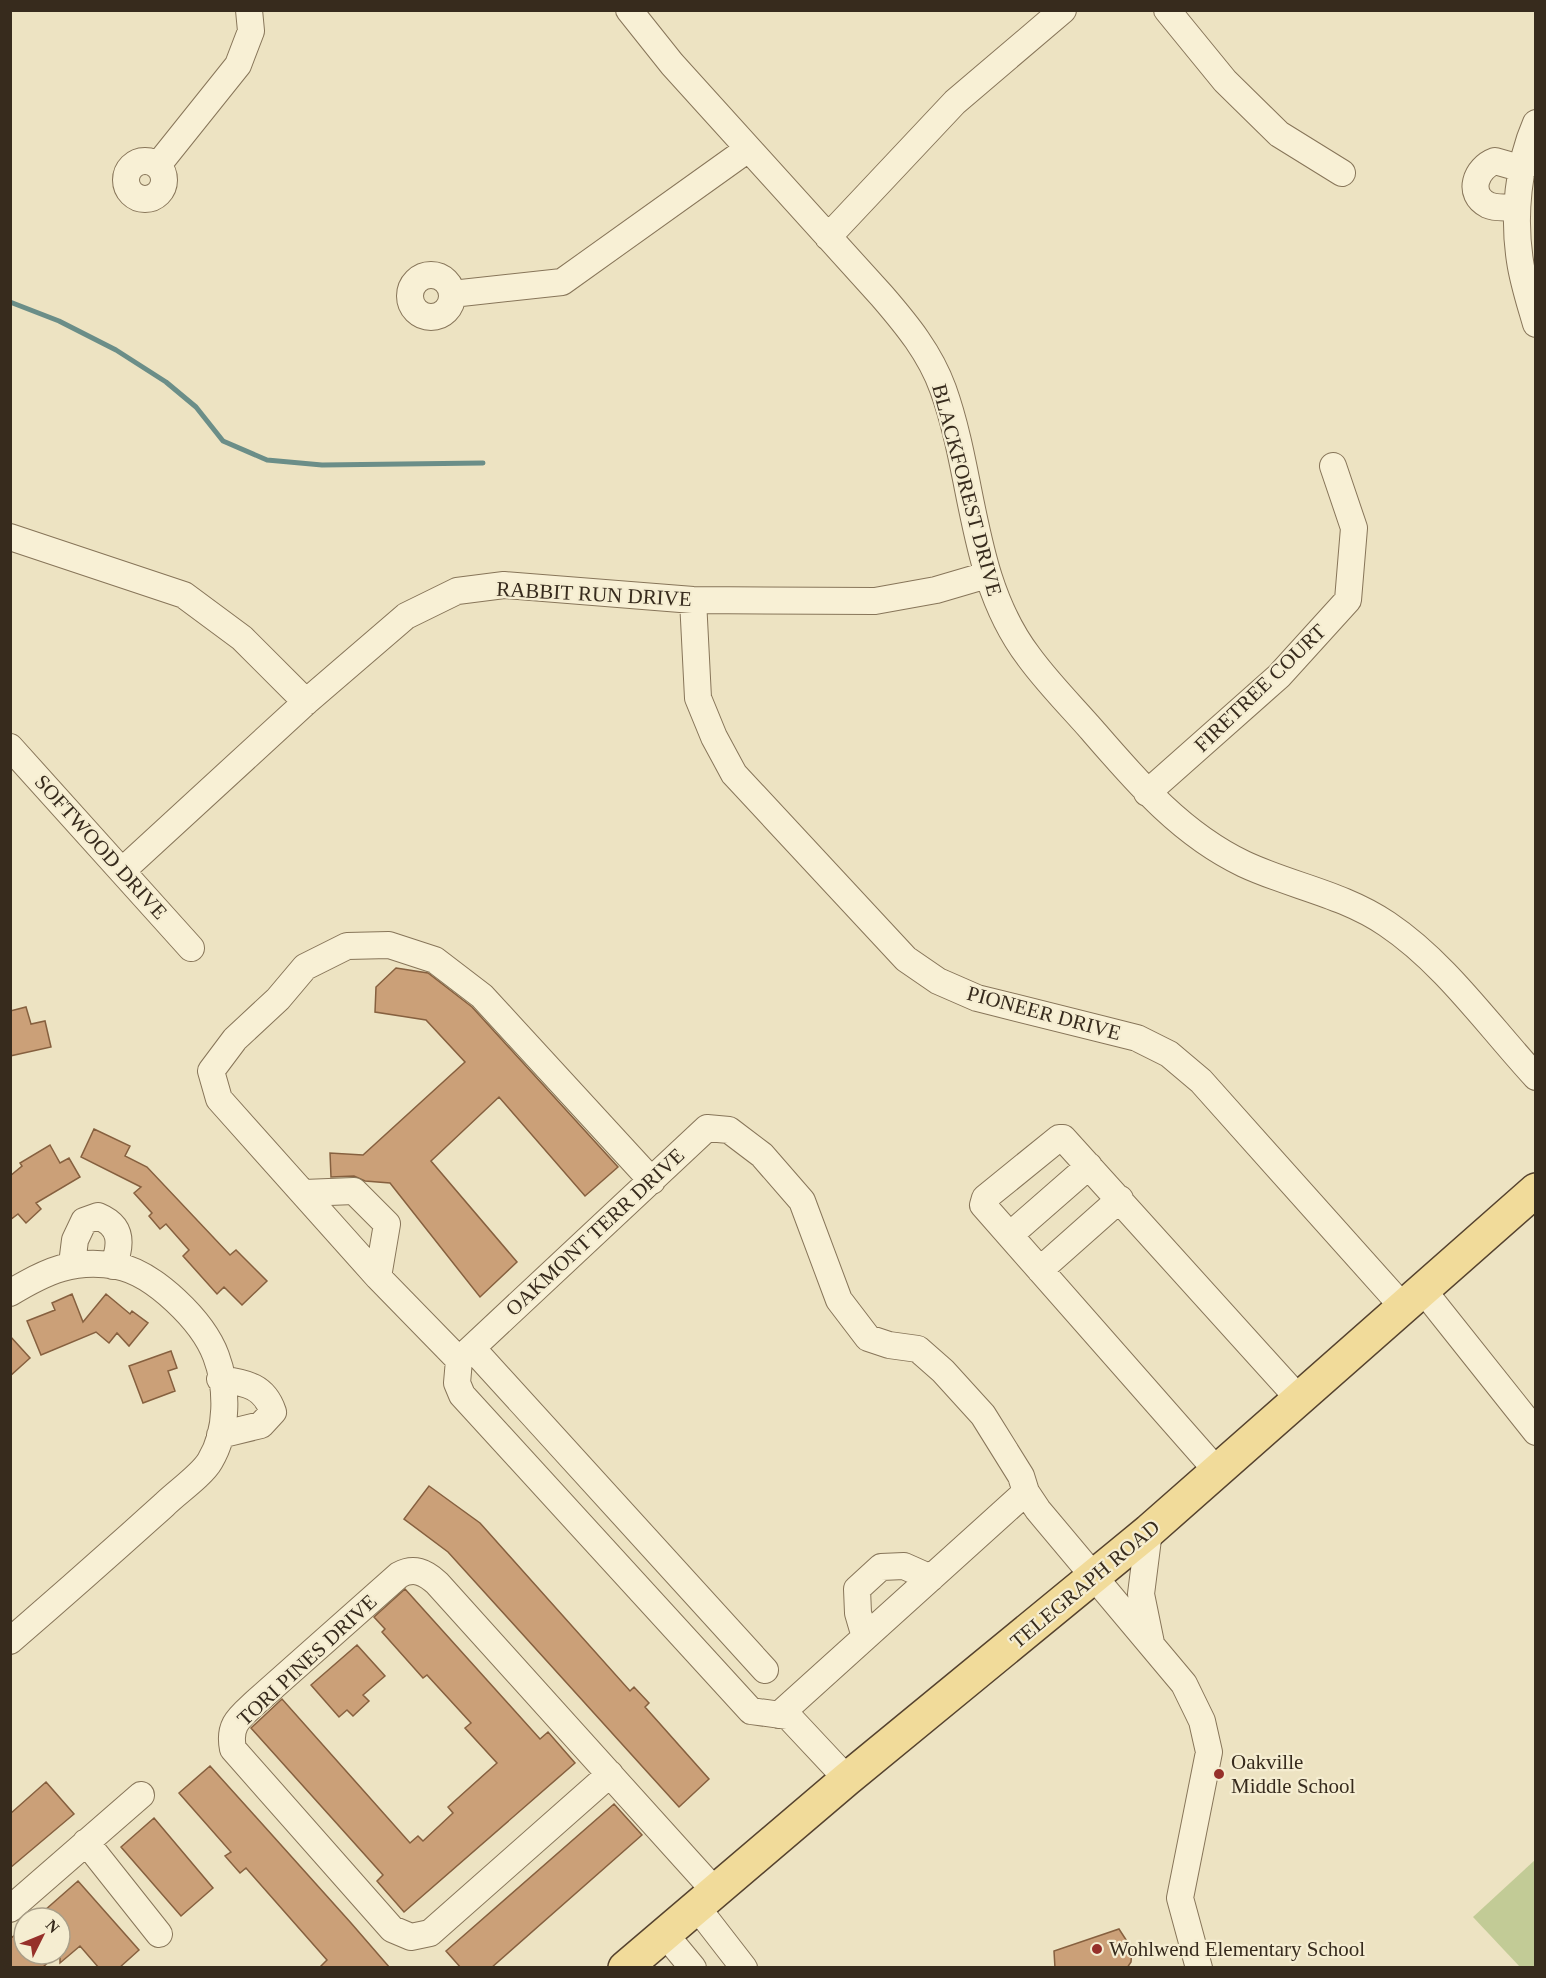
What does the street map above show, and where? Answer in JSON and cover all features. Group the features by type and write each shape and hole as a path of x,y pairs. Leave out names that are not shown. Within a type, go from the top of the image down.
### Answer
{"main road":[{"name":"TELEGRAPH ROAD","path":"625,1968 847,1779 1094,1578 1218,1472 1536,1190"}],"street":[{"path":"158,165 238,65 251,31 249,10"},
{"name":"BLACKFOREST DRIVE","path":"629,10 672,64 910,329 929,358 954,425 987,575 1010,629 1029,657 1147,793 1206,843 1245,864 1353,904 1387,924 1442,972 1536,1077"},
{"path":"1167,10 1225,81 1279,134 1342,173"},
{"path":"828,237 956,102 1056,13"},
{"path":"1536,123 1523,169 1517,207 1520,260 1536,324"},
{"path":"452,294 562,282 748,149"},
{"path":"1517,207 1489,205 1478,195 1475,181 1482,168 1495,161 1523,169"},
{"name":"FIRETREE COURT","path":"1147,793 1279,676 1348,600 1354,528 1333,466"},
{"path":"10,537 184,595 242,638 306,702"},
{"name":"RABBIT RUN DRIVE","path":"123,871 306,702 406,616 457,591 504,585 693,600 875,601 936,590 987,575"},
{"name":"PIONEER DRIVE","path":"693,600 698,698 714,737 734,774 906,959 938,981 977,998 1137,1038 1168,1054 1201,1081 1413,1299 1536,1432"},
{"name":"SOFTWOOD DRIVE","path":"10,747 191,948"},
{"path":"652,1181 482,996 435,960 389,945 347,946 305,967 278,999 235,1039 211,1071 219,1099 378,1277 466,1354 668,1564 765,1670"},
{"name":"OAKMONT TERR DRIVE","path":"466,1354 707,1128 729,1130 762,1155 802,1201 839,1300 868,1338 889,1345 918,1349 943,1371 982,1415 1021,1476 1026,1492 1038,1510 1184,1684 1202,1721 1209,1752 1180,1898 1199,1968"},
{"path":"1218,1472 983,1205 985,1198 1059,1138 1066,1140 1300,1400"},
{"path":"1010,1235 1089,1166"},
{"path":"304,1193 354,1191 387,1224 378,1277"},
{"path":"1040,1270 1120,1199"},
{"path":"72,1264 75,1240 84,1221 98,1216 110,1221 116,1229 120,1243 113,1266"},
{"path":"10,1293 42,1274 72,1264 113,1266 144,1276 172,1299 199,1327 216,1356 226,1414 209,1462 10,1641"},
{"path":"466,1354 458,1383 462,1395 751,1711 788,1716 847,1779"},
{"path":"220,1379 246,1383 263,1392 273,1412 261,1425 220,1435"},
{"path":"779,1715 1026,1492"},
{"path":"1149,1531 1141,1594 1152,1647"},
{"path":"641,1590 668,1564"},
{"path":"865,1637 858,1612 857,1589 881,1567 904,1566 931,1578"},
{"name":"TORI PINES DRIVE","path":"610,1774 430,1933 411,1937 392,1929 233,1749 231,1735 236,1721 399,1575 416,1570 429,1575 610,1774 705,1898 744,1968"},
{"path":"10,1909 141,1795"},
{"path":"86,1842 159,1934"},
{"path":"664,1933 693,1968"}],"green space":[{"path":"1535,1860 1535,1967 1520,1967 1473,1917"}],"building":[{"path":"396,968 428,973 472,1007 618,1167 585,1196 499,1097 431,1161 517,1262 480,1297 390,1183 365,1181 354,1176 331,1177 330,1153 363,1155 465,1062 426,1020 375,1012 376,987"},
{"path":"26,1007 31,1024 45,1021 51,1047 10,1056 10,1011"},
{"path":"94,1129 130,1146 125,1156 147,1167 230,1255 236,1250 267,1281 242,1305 224,1287 217,1294 183,1256 189,1250 166,1224 160,1229 149,1216 152,1213 134,1193 141,1187 81,1157"},
{"path":"50,1145 60,1163 69,1158 80,1177 36,1203 41,1209 26,1223 18,1214 10,1220 10,1176 22,1166 20,1163"},
{"path":"72,1294 83,1322 106,1294 130,1314 132,1311 148,1323 129,1346 117,1333 109,1343 96,1332 41,1355 27,1321 55,1310 52,1303"},
{"path":"10,1336 30,1358 10,1376"},
{"path":"171,1351 177,1368 168,1371 175,1391 143,1403 129,1366"},
{"path":"429,1486 480,1523 630,1691 634,1687 649,1703 645,1707 709,1779 679,1807 448,1552 404,1519"},
{"path":"405,1589 540,1739 548,1732 575,1763 404,1912 377,1881 383,1875 251,1728 282,1699 410,1843 418,1836 423,1841 453,1813 448,1807 497,1763 465,1728 471,1723 427,1675 423,1678 382,1632 385,1629 374,1617"},
{"path":"357,1645 385,1676 363,1695 369,1701 353,1716 347,1710 339,1717 311,1685"},
{"path":"210,1766 390,1968 319,1968 327,1960 246,1868 240,1873 225,1856 231,1852 179,1793"},
{"path":"46,1782 74,1814 10,1868 10,1814"},
{"path":"614,1804 642,1835 491,1968 461,1968 446,1951"},
{"path":"154,1818 213,1888 181,1916 121,1847"},
{"path":"78,1881 139,1950 119,1968 99,1968 80,1946 72,1953 72,1906 50,1906"},
{"name":"Wohlwend Elementary School","path":"1119,1929 1132,1949 1131,1962 1127,1968 1055,1968 1054,1951"},
{"path":"12,1937 12,1966 44,1966 42,1968 10,1968 10,1939"}],"waterway":[{"path":"10,302 59,321 116,350 166,382 196,407 223,441 267,460 322,465 483,463"}],"place":[{"name":"Oakville Middle School","path":"1219,1774"},
{"name":"Wohlwend Elementary School","path":"1097,1949"}]}
